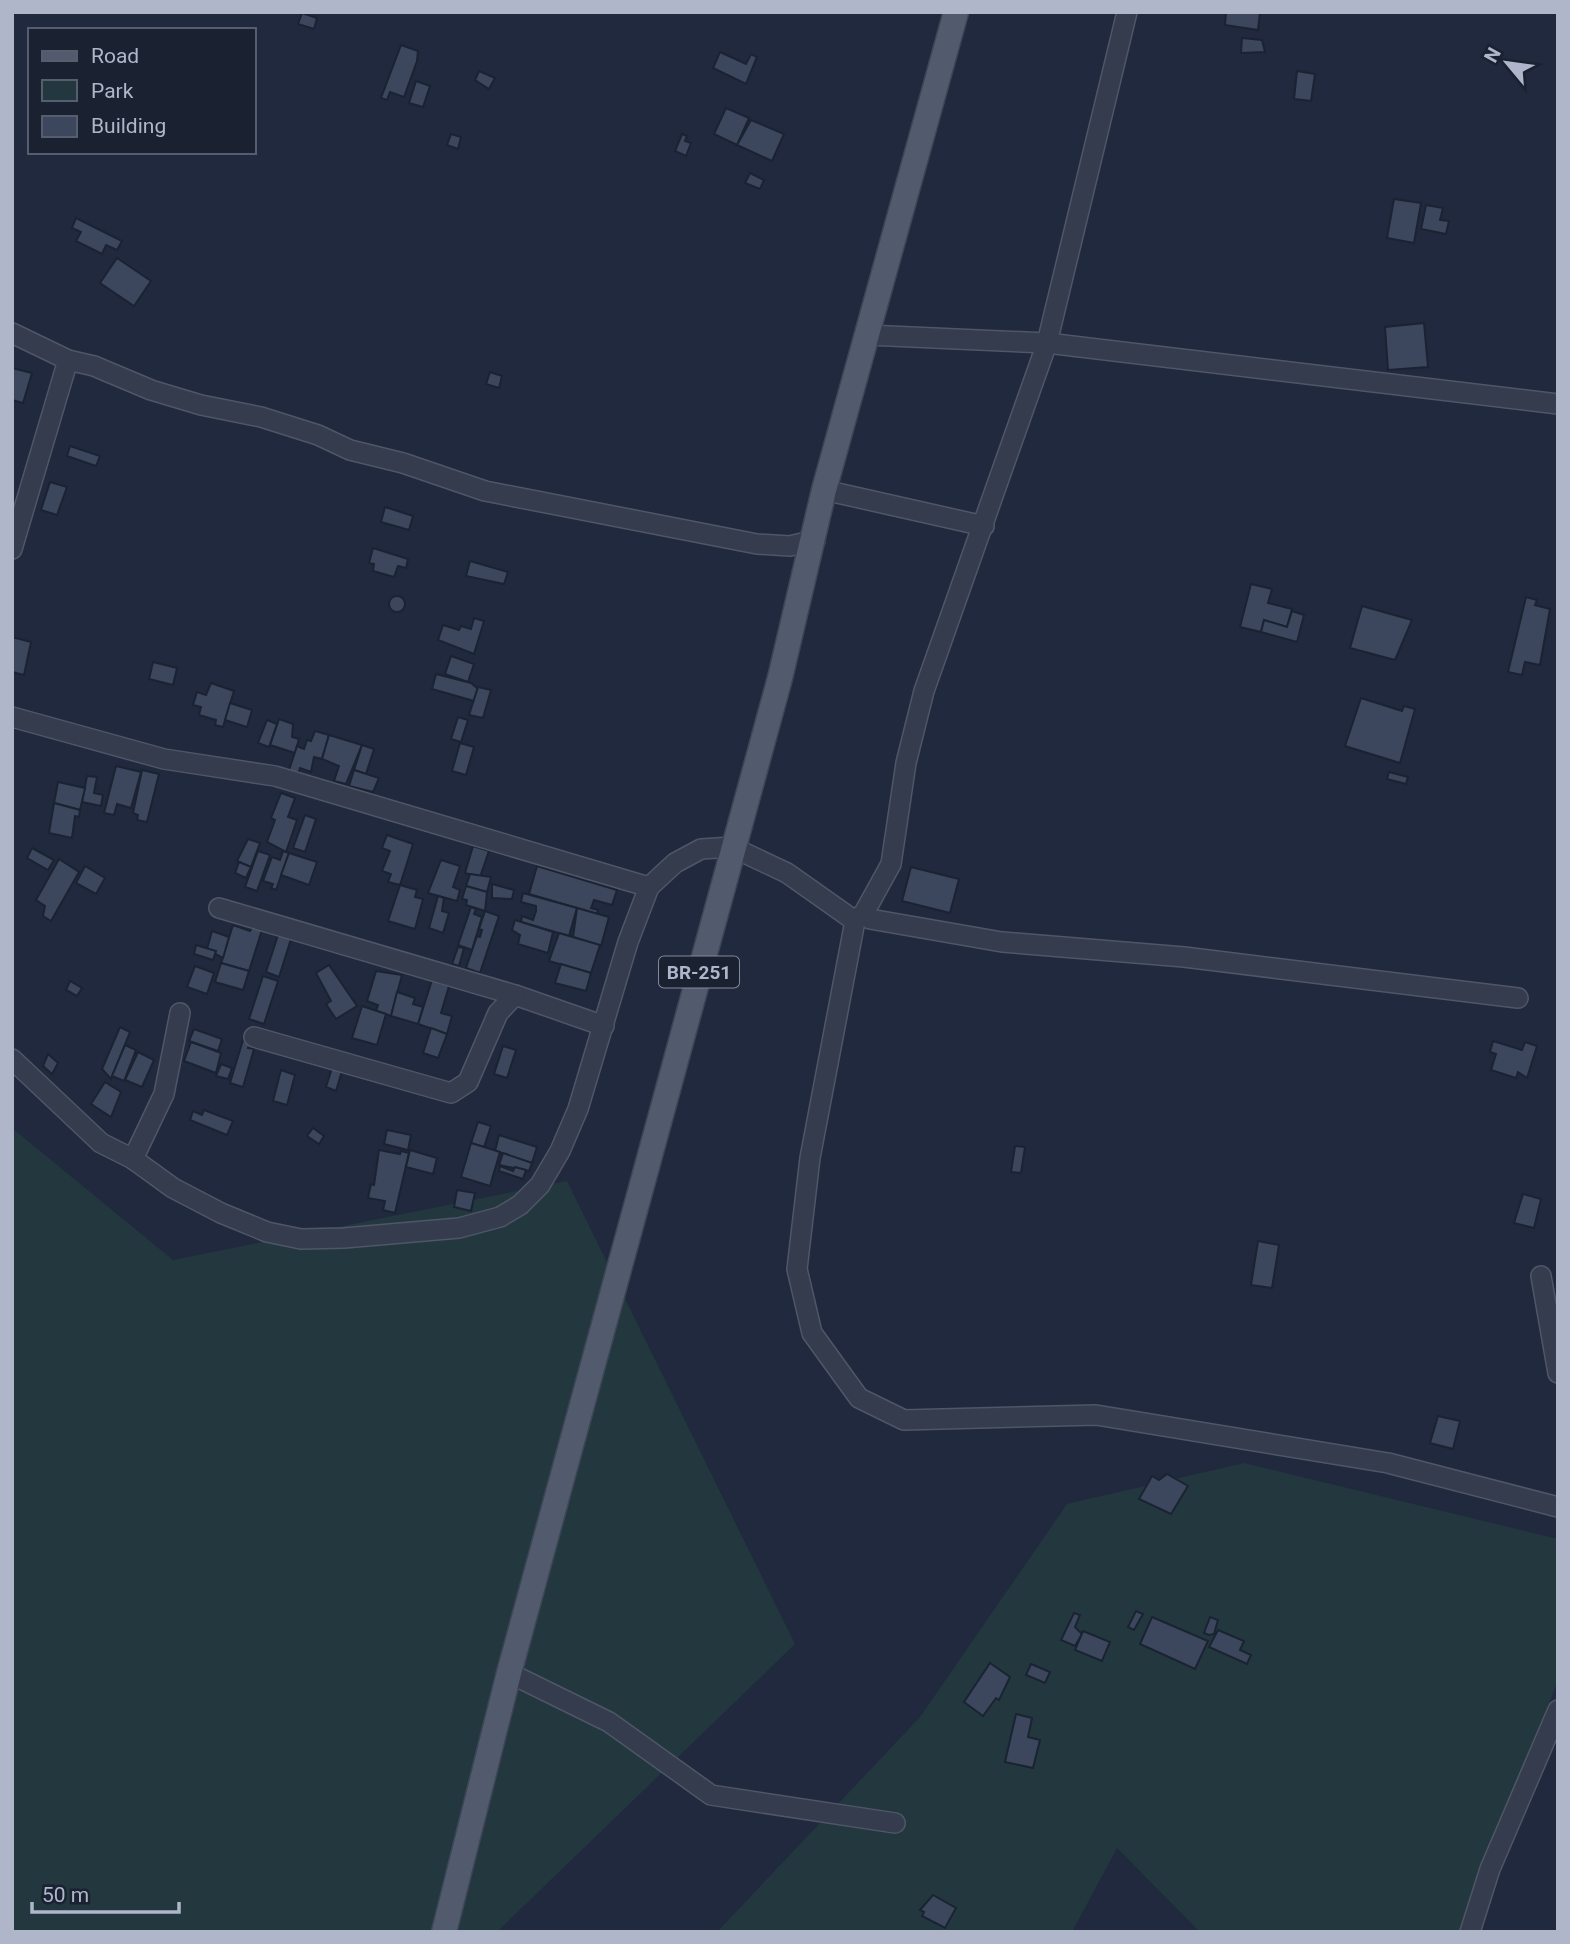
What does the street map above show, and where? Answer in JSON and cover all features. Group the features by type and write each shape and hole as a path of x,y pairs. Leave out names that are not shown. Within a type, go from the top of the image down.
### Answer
{"main road":[{"name":"BR-251","path":"444,1932 509,1673 780,678 815,540 824,490 956,12"}],"street":[{"path":"1127,12 1047,343 924,691 906,763 891,864 860,917 810,1158 797,1269 813,1333 859,1398 904,1420 1096,1415 1388,1463 1558,1507"},
{"path":"12,333 68,360 94,366 151,390 293,427 350,450 403,463 485,491 757,544 790,546 815,540"},
{"path":"867,335 1047,343 1558,404"},
{"path":"12,549 68,360"},
{"path":"824,490 984,526"},
{"path":"12,718 164,759 275,776 649,887"},
{"path":"12,1059 101,1143 133,1159 173,1188 221,1213 267,1232 301,1239 459,1228 500,1217 520,1205 540,1185 560,1151 587,1084 628,942 649,887 675,863 701,849 732,847 787,873 860,917 870,919 1002,942 1184,957 1518,998"},
{"path":"219,908 515,995 604,1026"},
{"path":"254,1037 451,1093 468,1082 498,1013 515,995"},
{"path":"133,1159 164,1094 180,1013"},
{"path":"1541,1276 1558,1373"},
{"path":"509,1673 609,1722 710,1795 895,1823"},
{"path":"1470,1932 1490,1870 1558,1710"}],"green space":[{"path":"12,1128 173,1260 567,1181 795,1644 497,1932 12,1932"},
{"path":"1244,1463 1558,1539 1558,1679 1468,1932 1200,1932 1117,1848 1072,1932 717,1932 920,1717 1067,1504"}],"building":[{"path":"1226,12 1260,12 1258,30 1225,25"},
{"path":"302,13 317,18 314,29 298,24"},
{"path":"1242,38 1262,40 1265,52 1241,53"},
{"path":"401,45 418,51 417,61 404,97 390,92 387,100 381,98"},
{"path":"720,52 746,64 751,54 757,57 746,84 713,68"},
{"path":"479,71 495,78 489,89 475,80"},
{"path":"1297,71 1315,74 1311,101 1294,99"},
{"path":"416,81 430,86 423,107 409,103"},
{"path":"726,108 749,118 737,145 714,134"},
{"path":"751,120 784,134 772,161 737,145"},
{"path":"451,134 461,137 458,149 447,145"},
{"path":"682,134 687,136 685,141 691,143 686,156 675,151"},
{"path":"750,173 764,180 760,189 745,183"},
{"path":"1394,199 1421,203 1414,243 1387,238"},
{"path":"1426,205 1443,208 1440,220 1449,221 1446,234 1421,229"},
{"path":"76,218 122,241 117,250 106,245 102,254 76,241 81,232 72,228"},
{"path":"117,258 151,281 134,306 100,283"},
{"path":"1424,323 1428,367 1388,370 1385,327"},
{"path":"12,368 32,373 23,403 12,400"},
{"path":"490,372 502,376 499,388 486,384"},
{"path":"70,446 100,456 96,466 67,456"},
{"path":"50,482 67,487 57,515 41,510"},
{"path":"385,507 413,516 409,530 381,522"},
{"path":"373,548 408,559 406,568 398,566 394,577 373,571 374,564 369,563"},
{"path":"470,561 508,572 504,584 466,576"},
{"path":"1251,584 1272,589 1268,603 1292,609 1287,627 1264,620 1261,632 1240,627"},
{"path":"394,596 400,596 405,604 403,610 394,612 389,607 389,601"},
{"path":"1526,597 1537,600 1535,605 1550,609 1540,665 1525,662 1522,675 1508,672"},
{"path":"1362,606 1412,620 1395,660 1350,648"},
{"path":"1292,611 1304,615 1297,642 1261,632 1264,620 1287,627"},
{"path":"474,618 484,621 474,654 438,640 443,625 459,630 461,626 471,629"},
{"path":"12,637 31,642 24,675 12,672"},
{"path":"451,656 474,664 468,682 445,674"},
{"path":"153,662 177,668 173,685 149,679"},
{"path":"436,674 471,683 478,689 474,701 432,689"},
{"path":"211,683 234,691 223,727 215,725 216,720 199,715 201,707 193,705 197,692 206,695"},
{"path":"478,687 491,690 483,718 469,715"},
{"path":"1361,698 1402,711 1404,706 1415,709 1400,763 1345,746"},
{"path":"230,703 252,710 247,727 225,720"},
{"path":"458,717 468,720 461,742 451,739"},
{"path":"279,719 293,724 292,737 299,739 295,753 270,745"},
{"path":"267,720 277,724 269,747 258,743"},
{"path":"315,731 329,735 322,759 314,757 311,772 300,768 299,772 288,773 297,746 304,749 307,740 311,741"},
{"path":"329,735 362,745 346,784 334,781 339,766 322,759"},
{"path":"460,743 474,747 466,775 452,771"},
{"path":"362,745 374,749 366,774 354,770"},
{"path":"116,766 141,772 131,808 117,804 114,815 104,813"},
{"path":"142,770 159,774 147,822 137,820 138,815 133,813"},
{"path":"354,770 379,778 373,792 349,786"},
{"path":"1389,772 1408,777 1406,784 1387,779"},
{"path":"87,776 97,777 94,793 103,795 101,806 82,802"},
{"path":"58,782 85,788 80,810 54,803"},
{"path":"281,793 295,798 288,817 297,820 286,852 267,842 275,820 271,818"},
{"path":"54,803 80,810 79,817 75,816 72,838 49,833"},
{"path":"305,815 316,819 305,852 293,848"},
{"path":"387,835 413,844 400,885 388,882 391,874 382,871 390,851 382,848"},
{"path":"248,839 260,843 251,867 237,861"},
{"path":"473,846 489,851 480,877 465,873"},
{"path":"32,848 54,860 48,870 27,858"},
{"path":"258,851 270,855 257,891 245,887"},
{"path":"283,851 289,853 276,890 271,888 273,884 263,881 272,857 280,860"},
{"path":"289,853 317,862 309,885 281,875"},
{"path":"59,859 79,872 51,921 43,916 45,906 36,900"},
{"path":"441,860 460,866 453,887 460,890 457,901 428,893"},
{"path":"239,862 251,867 246,878 235,873"},
{"path":"85,866 105,878 96,894 76,883"},
{"path":"537,866 617,890 612,905 594,900 591,908 598,910 597,914 529,894"},
{"path":"911,867 959,879 950,913 902,901"},
{"path":"470,874 491,877 487,892 466,886"},
{"path":"492,884 514,890 512,899 492,898"},
{"path":"400,885 417,890 415,897 423,899 415,929 388,921"},
{"path":"466,886 487,892 485,911 466,905 467,900 462,899"},
{"path":"523,893 577,908 569,936 521,922 522,916 533,920 536,911 536,906 521,902"},
{"path":"438,896 444,898 442,911 449,913 443,933 429,928"},
{"path":"471,907 476,909 474,914 482,917 472,950 458,945"},
{"path":"577,908 609,917 601,946 573,937"},
{"path":"485,911 499,916 480,973 466,968 477,936 480,937 482,930 479,929"},
{"path":"515,920 553,932 548,953 518,944 520,935 512,930"},
{"path":"233,925 250,931 252,927 262,930 249,971 221,963"},
{"path":"212,931 229,937 223,958 207,949"},
{"path":"559,933 600,945 591,973 549,961"},
{"path":"278,935 291,939 279,977 266,972"},
{"path":"196,945 216,951 213,960 194,954"},
{"path":"458,947 464,948 459,966 452,964"},
{"path":"221,963 249,971 243,990 215,982"},
{"path":"561,964 591,973 586,991 555,983"},
{"path":"329,965 357,1006 336,1019 326,1004 331,1001 316,973"},
{"path":"195,966 214,973 207,994 187,987"},
{"path":"376,971 402,975 391,1016 376,1011 378,1005 367,1001"},
{"path":"263,976 278,981 264,1024 249,1019"},
{"path":"432,980 449,986 441,1013 452,1016 447,1034 418,1024"},
{"path":"70,981 82,988 77,996 66,990"},
{"path":"397,992 415,998 413,1004 423,1007 418,1024 391,1016"},
{"path":"362,1006 386,1014 377,1045 352,1038"},
{"path":"120,1027 130,1032 111,1079 102,1069"},
{"path":"431,1028 447,1034 438,1058 423,1053"},
{"path":"194,1029 222,1039 218,1051 189,1041"},
{"path":"243,1040 250,1043 248,1048 254,1049 243,1087 230,1083"},
{"path":"1493,1041 1522,1050 1525,1042 1537,1046 1527,1078 1518,1072 1516,1078 1491,1070 1496,1054 1490,1052"},
{"path":"191,1042 221,1053 216,1073 184,1061"},
{"path":"125,1045 136,1050 124,1081 112,1076"},
{"path":"503,1046 516,1050 507,1078 494,1074"},
{"path":"138,1052 154,1060 142,1087 125,1080"},
{"path":"48,1054 58,1063 52,1074 43,1066"},
{"path":"221,1064 232,1068 228,1079 216,1076"},
{"path":"332,1068 342,1071 336,1091 326,1087"},
{"path":"281,1070 295,1075 287,1105 273,1101"},
{"path":"105,1082 121,1092 111,1117 91,1104"},
{"path":"204,1110 233,1121 227,1135 190,1120 193,1111 202,1115"},
{"path":"478,1122 491,1126 484,1147 471,1143"},
{"path":"313,1128 324,1136 319,1144 307,1136"},
{"path":"387,1130 411,1135 408,1150 384,1144"},
{"path":"499,1135 537,1147 532,1163 495,1151"},
{"path":"471,1143 500,1152 490,1186 461,1177"},
{"path":"1015,1146 1025,1147 1021,1173 1011,1172"},
{"path":"379,1150 409,1153 395,1213 383,1210 385,1201 368,1198 371,1184 374,1185"},
{"path":"410,1150 437,1158 433,1174 406,1167"},
{"path":"503,1153 532,1163 529,1171 499,1165"},
{"path":"500,1166 513,1171 515,1167 526,1170 523,1179 499,1171"},
{"path":"457,1190 475,1193 471,1211 454,1207"},
{"path":"1523,1194 1541,1199 1534,1228 1514,1223"},
{"path":"1258,1241 1279,1245 1272,1288 1251,1285"},
{"path":"1438,1416 1460,1421 1453,1449 1430,1443"},
{"path":"1167,1474 1188,1486 1171,1514 1139,1499 1152,1476 1159,1480"},
{"path":"1136,1611 1143,1614 1134,1630 1128,1627"},
{"path":"1074,1613 1080,1615 1075,1627 1082,1634 1075,1646 1061,1640"},
{"path":"1152,1617 1208,1641 1195,1669 1140,1644"},
{"path":"1210,1617 1218,1620 1214,1634 1209,1635 1204,1633"},
{"path":"1218,1630 1244,1641 1240,1650 1251,1655 1247,1664 1209,1647"},
{"path":"1083,1631 1110,1642 1102,1661 1075,1650"},
{"path":"990,1663 1010,1677 999,1700 996,1698 983,1716 964,1702"},
{"path":"1031,1664 1050,1672 1045,1683 1026,1675"},
{"path":"1016,1714 1032,1718 1028,1737 1040,1740 1033,1768 1005,1762"},
{"path":"933,1895 956,1908 945,1928 922,1916 924,1912 920,1910"}]}
